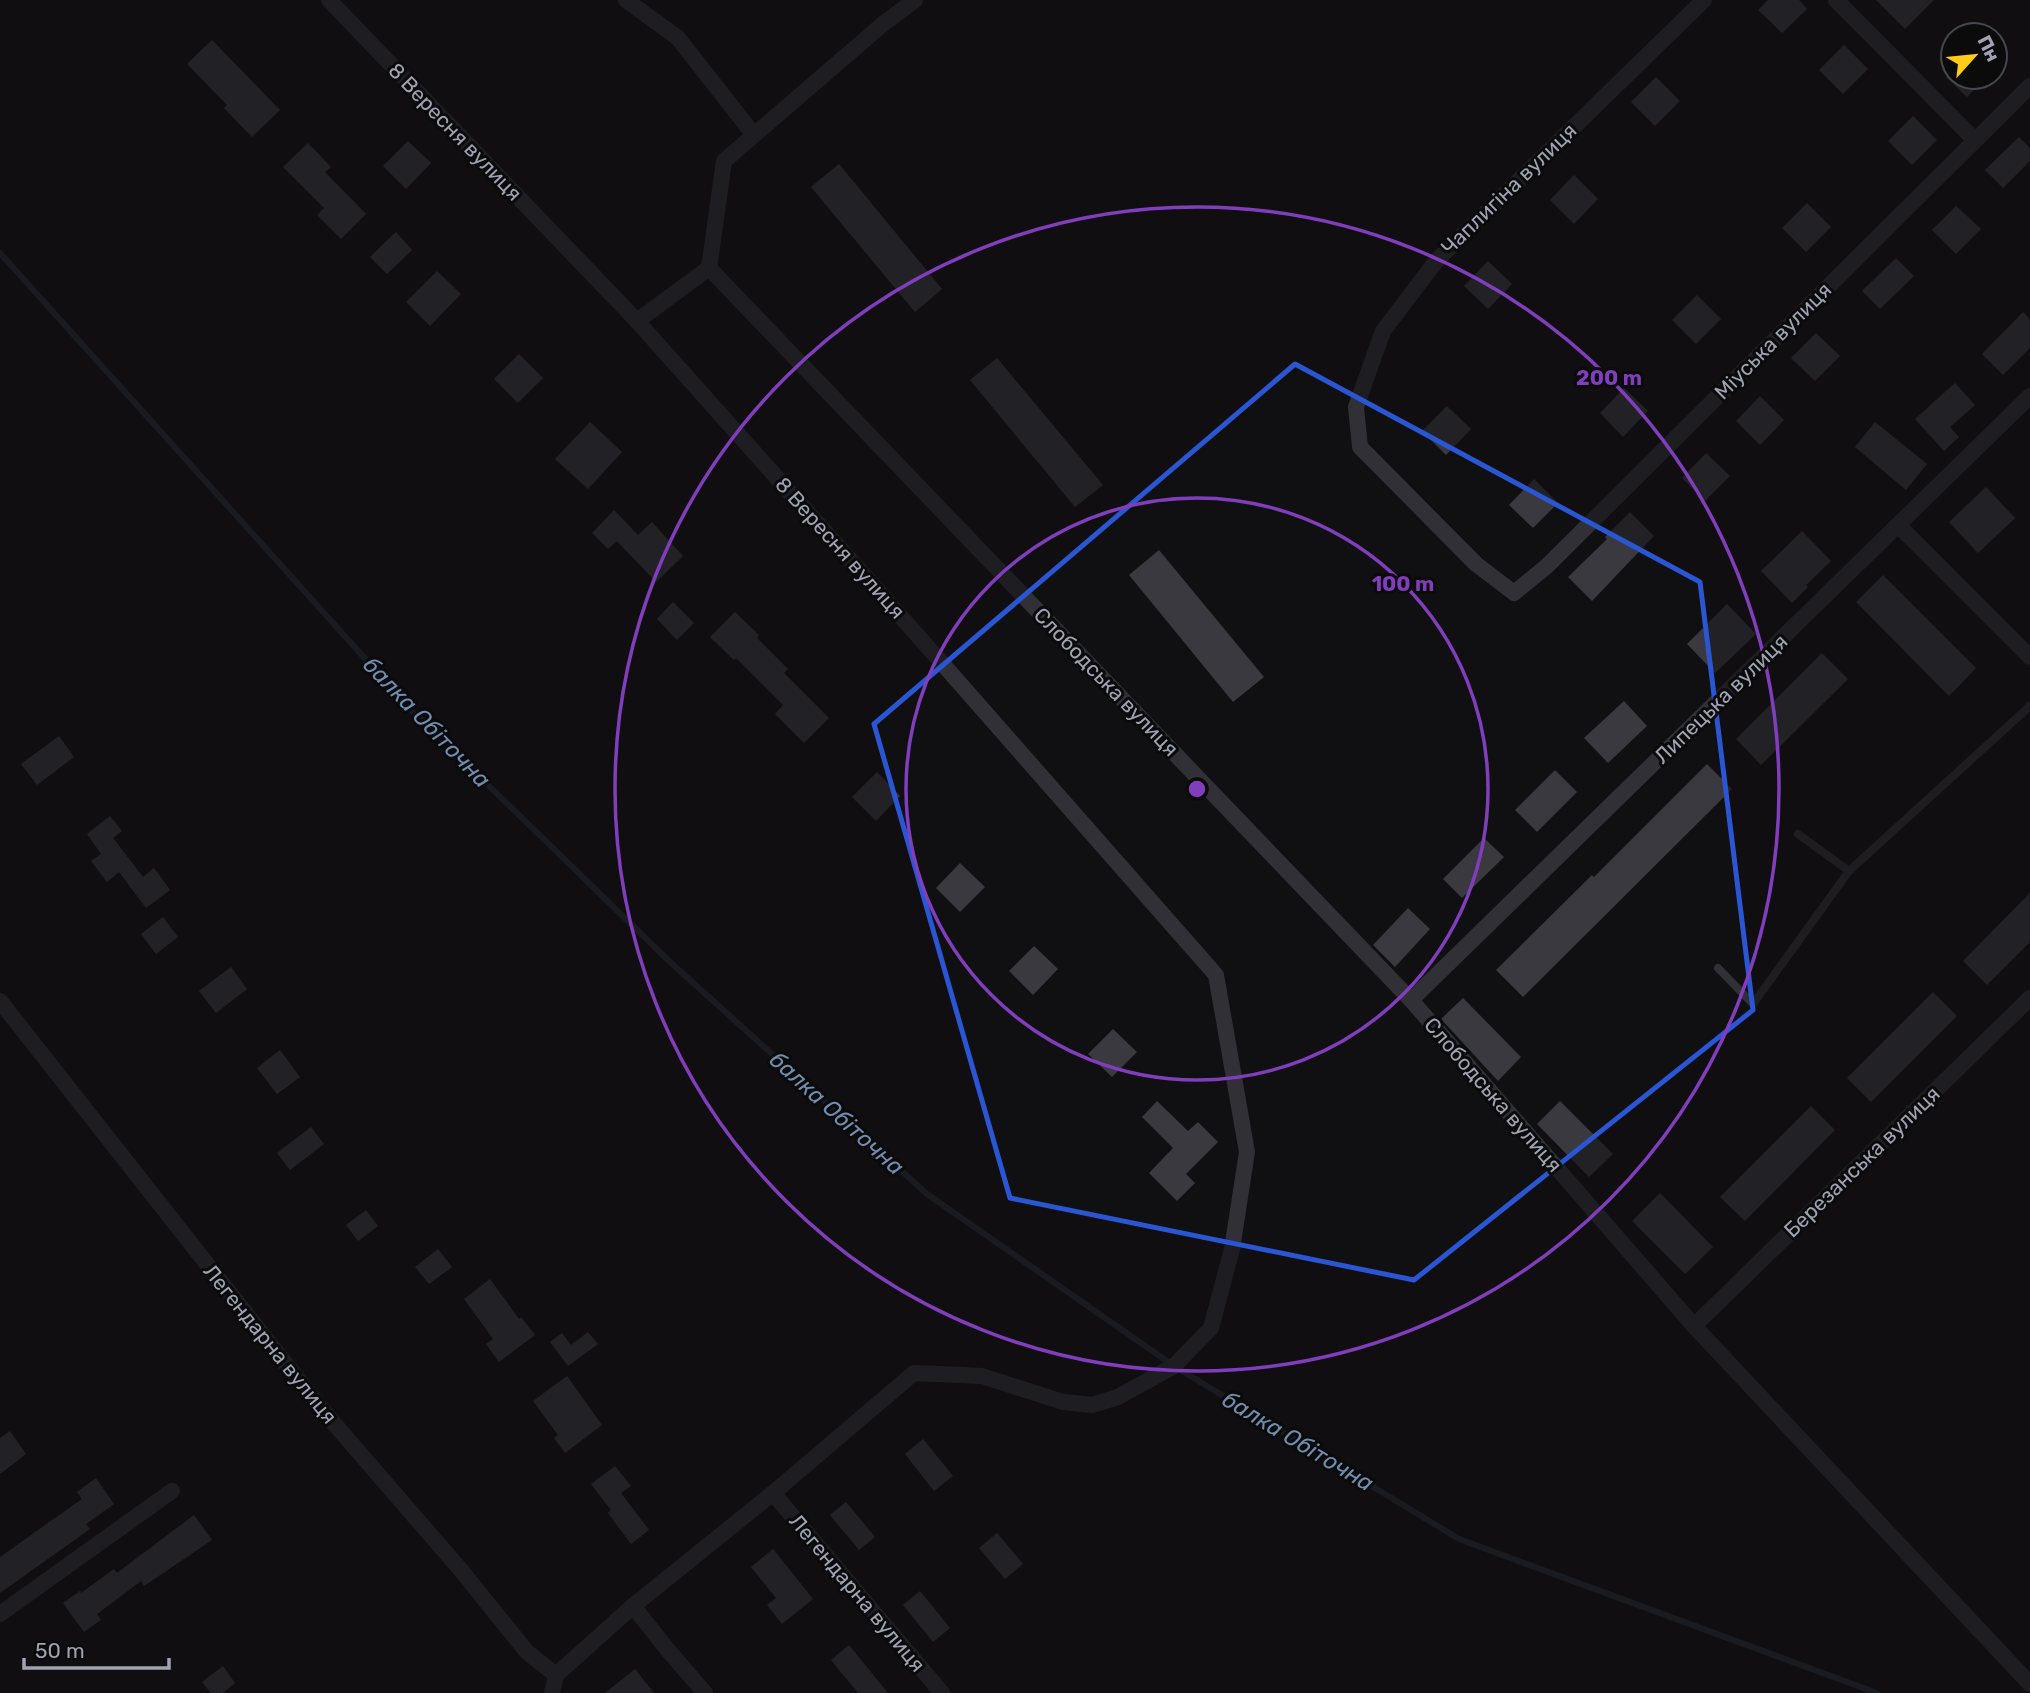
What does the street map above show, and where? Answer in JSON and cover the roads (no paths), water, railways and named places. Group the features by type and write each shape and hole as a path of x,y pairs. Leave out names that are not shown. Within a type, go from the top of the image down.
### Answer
{"street":[{"name":"8 Вересня вулиця","path":"329,0 638,321 1216,975 1247,1152 1232,1249 1210,1328 1174,1366 1118,1397 1092,1405 1063,1402 982,1376 914,1373 773,1493"},
{"path":"626,0 678,38 754,135"},
{"path":"638,321 709,268 724,161 883,23 915,0"},
{"name":"Чаплигіна вулиця","path":"1514,593 1476,564 1360,447 1356,407 1383,331 1437,260 1704,0"},
{"path":"1836,0 1975,139"},
{"name":"Міуська вулиця","path":"1514,593 1547,566 2030,86"},
{"name":"Слободська вулиця","path":"709,268 1411,1000 1694,1326 2030,1684"},
{"name":"Липецька вулиця","path":"1411,1000 2030,396"},
{"path":"1899,526 2030,657"},
{"name":"Березанська вулиця","path":"1694,1326 2030,998"},
{"name":"Легендарна вулиця","path":"0,1001 317,1405 460,1569 527,1652 556,1675"},
{"path":"0,1614 172,1491"},
{"path":"552,1693 556,1675 633,1606 773,1493"},
{"name":"Легендарна вулиця","path":"773,1493 942,1693"},
{"path":"633,1606 705,1693"}],"lane":[{"path":"1718,968 1753,1004 1849,871 2030,706"},
{"path":"1798,834 1849,871"}],"waterway":[{"name":"балка Обіточна","path":"0,253 414,713 669,961 927,1194 1174,1366 1459,1539 1877,1693"}]}
